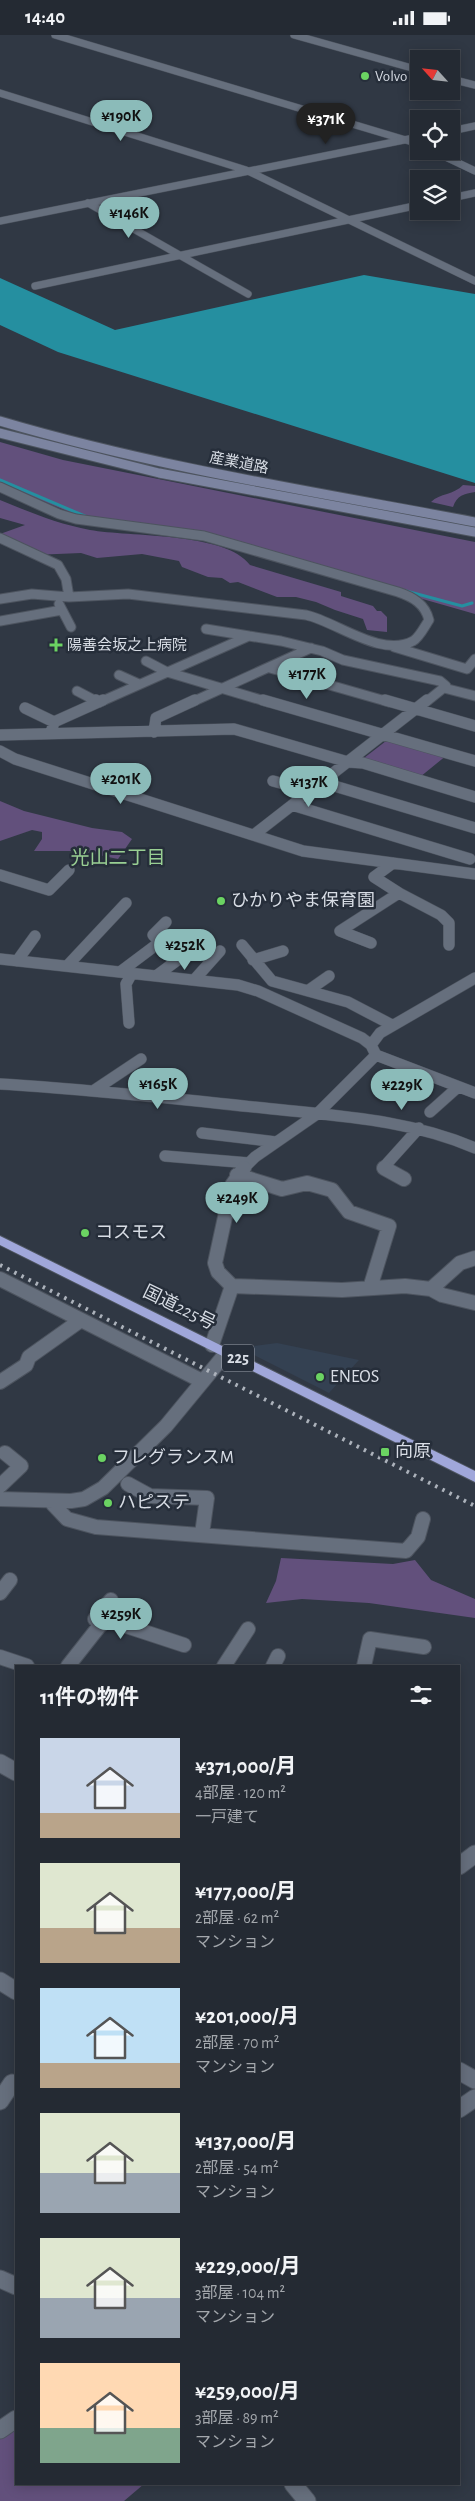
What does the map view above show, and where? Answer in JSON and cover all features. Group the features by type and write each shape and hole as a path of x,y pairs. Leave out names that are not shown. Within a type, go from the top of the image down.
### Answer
{"highway":[{"name":"国道225号","path":"0,1240 475,1477"}],"main road":[{"name":"産業道路","path":"0,421 43,435 159,462 475,522"},
{"name":"産業道路","path":"0,433 159,473 475,533"}],"street":[{"path":"55,35 408,139"},
{"path":"294,35 410,67"},
{"path":"460,81 475,85"},
{"path":"0,93 248,171 475,281"},
{"path":"460,129 475,126"},
{"path":"0,221 408,139"},
{"path":"452,160 475,171"},
{"path":"460,196 475,193"},
{"path":"88,203 248,294"},
{"path":"35,286 410,207"},
{"path":"0,487 59,514 76,519 204,536 408,595 422,604 428,611 429,620 414,641 387,645"},
{"path":"0,538 6,539 29,554 49,559 60,567 66,575 64,597 59,605 71,627"},
{"path":"0,599 32,594 64,597 128,594 306,615 318,618 369,643 387,645 467,669 475,659"},
{"path":"0,621 62,610"},
{"path":"206,629 311,648 343,660 440,681 446,687 444,688"},
{"path":"54,722 249,636"},
{"path":"154,732 156,718 311,648"},
{"path":"146,661 168,672 223,689 475,761"},
{"path":"270,668 475,726"},
{"path":"119,675 139,684"},
{"path":"444,688 475,696"},
{"path":"255,834 418,710 444,688"},
{"path":"77,691 98,702"},
{"path":"25,708 54,722"},
{"path":"51,733 54,722"},
{"path":"0,735 234,729 348,762 363,763 475,797"},
{"path":"0,751 15,759 315,853 475,874"},
{"path":"273,781 310,791"},
{"path":"321,782 475,828"},
{"path":"292,805 472,856"},
{"path":"456,871 472,856"},
{"path":"393,863 374,877 399,893 441,915 450,923 450,945"},
{"path":"0,875 49,890 69,869"},
{"path":"370,943 340,931 399,893"},
{"path":"67,966 126,903"},
{"path":"120,972 160,942 153,935 166,922"},
{"path":"17,961 35,936"},
{"path":"156,975 198,945"},
{"path":"242,945 272,981 348,1002 392,1025"},
{"path":"195,979 220,951"},
{"path":"253,960 283,951"},
{"path":"0,959 195,979 258,991 362,1038 373,1050 475,1093"},
{"path":"128,1023 126,985 132,973"},
{"path":"309,990 329,976"},
{"path":"475,977 380,1033 373,1050 317,1115 276,1142 237,1175 232,1185 215,1263 218,1272 232,1286 342,1290 405,1286 431,1289 442,1295 475,1303"},
{"path":"93,1091 140,1059"},
{"path":"0,1084 93,1091 419,1127 475,1148"},
{"path":"430,1112 458,1087"},
{"path":"404,1179 383,1168 419,1127"},
{"path":"202,1133 276,1142"},
{"path":"165,1156 249,1163"},
{"path":"237,1175 282,1189 307,1183 332,1190 349,1212 389,1226 370,1288"},
{"path":"431,1289 460,1263 475,1258"},
{"path":"0,1279 202,1381"},
{"path":"212,1345 232,1286"},
{"path":"2,1378 26,1365 29,1357 80,1320"},
{"path":"0,1499 71,1501 84,1499 102,1488 166,1426 227,1353"},
{"path":"0,1486 21,1466 5,1453"},
{"path":"128,1484 150,1496 207,1498 202,1534"},
{"path":"50,1501 67,1519 96,1527 406,1551 417,1542 422,1533 423,1519"},
{"path":"0,1593 10,1580"},
{"path":"101,1625 95,1619 111,1600"},
{"path":"69,1665 106,1619 184,1645"},
{"path":"225,1665 248,1629"},
{"path":"364,1665 370,1639 424,1647"},
{"path":"0,1657 24,1665"},
{"path":"0,1763 15,1771"},
{"path":"460,1865 475,1853"},
{"path":"0,1981 15,1990"},
{"path":"460,2072 475,2080"},
{"path":"0,2101 12,2083"},
{"path":"460,2108 475,2098"},
{"path":"0,2279 15,2286"},
{"path":"0,2430 15,2420"},
{"path":"294,2485 307,2501"}],"shaded area":[{"path":"0,442 63,460 475,542 475,614 206,537 86,519 0,483"},
{"path":"463,485 475,486 475,492 461,496 453,507 431,502 455,491"},
{"path":"0,500 55,521 90,530 199,541 220,547 238,554 250,565 341,592 341,596 373,606 387,617 387,632 367,630 363,619 316,602 296,597 277,597 238,582 230,583 222,578 208,577 182,567 179,561 142,554 97,558 81,553 33,555 0,534 25,525 0,518"},
{"path":"386,741 447,755 420,777 368,761 364,758"},
{"path":"0,801 24,811 92,828 122,832 132,839 118,859 79,851 34,851 42,839 42,832 32,830 0,841"},
{"name":"ENEOS","path":"277,1343 359,1360 329,1393 240,1348"},
{"path":"281,1558 393,1564 415,1560 431,1580 475,1599 475,1618 369,1603 302,1599 266,1603 276,1581"},
{"path":"15,2424 15,2485 143,2485 124,2501 0,2501 0,2434"}],"water":[{"path":"364,275 475,294 475,483 58,352 0,325 0,278 115,330"}],"waterway":[{"path":"0,480 87,517"},
{"path":"406,591 462,606 472,603"}],"railway":[{"path":"0,1265 475,1506"}],"place":[{"name":"Volvo","path":"365,76"},
{"name":"陽善会坂之上病院","path":"56,645"},
{"name":"ひかりやま保育園","path":"221,901"},
{"name":"コスモス","path":"85,1233"},
{"name":"ENEOS","path":"320,1377"},
{"name":"向原","path":"385,1452"},
{"name":"フレグランスM","path":"102,1458"},
{"name":"ハピステ","path":"108,1503"}],"district":[{"name":"光山二丁目","path":"118,858"}]}
